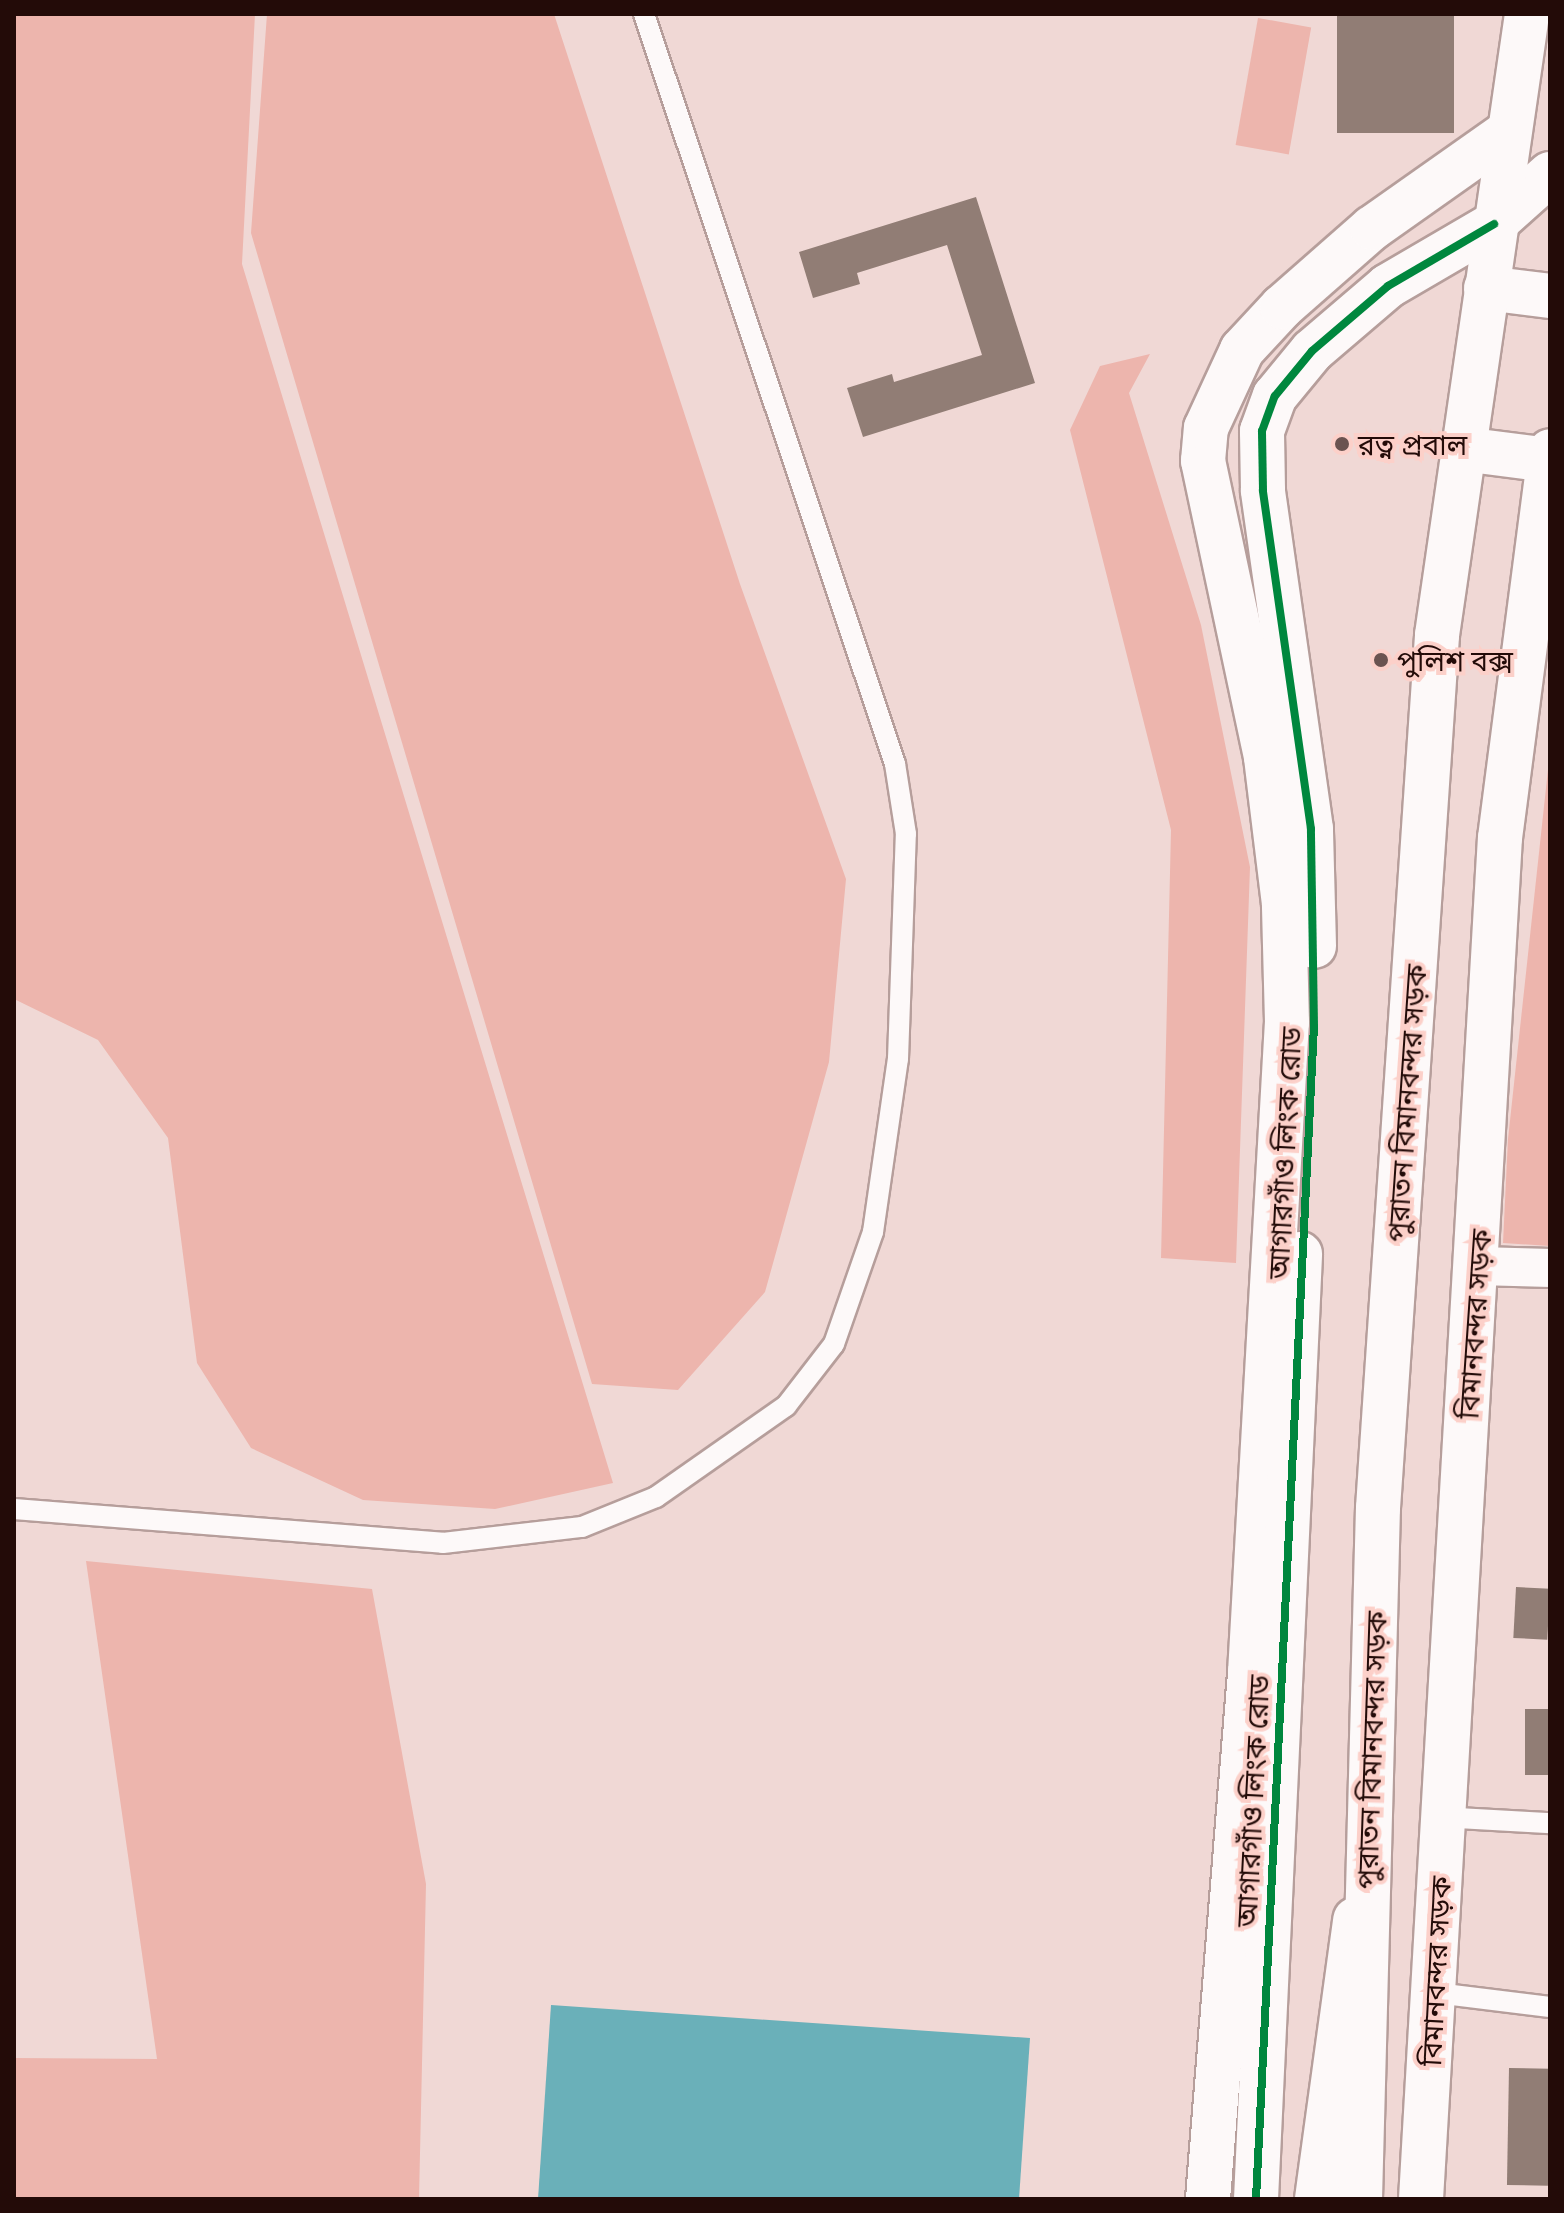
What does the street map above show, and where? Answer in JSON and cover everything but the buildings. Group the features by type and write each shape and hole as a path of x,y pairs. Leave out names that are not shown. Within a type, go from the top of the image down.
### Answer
{"main road":[{"name":"পুরাতন বিমানবন্দর সড়ক","path":"1360,2199 1366,1864 1378,1508 1437,635 1494,224 1527,14"},
{"name":"আগারগাঁও লিংক রোড","path":"1208,2199 1250,1673 1287,1022 1284,904 1266,757 1208,490 1206,428 1242,350 1282,307 1372,228 1508,132"},
{"path":"1494,224 1550,174"},
{"name":"আগারগাঁও লিংক রোড","path":"1256,2199 1314,1026 1311,829 1263,490 1262,431 1275,396 1312,351 1388,286 1494,224"},
{"path":"1486,288 1550,296"},
{"path":"1463,449 1549,456"},
{"name":"বিমানবন্দর সড়ক","path":"1421,2199 1436,1993 1441,1817 1479,1266 1500,838 1549,456"},
{"path":"1317,2199 1342,1987 1366,1864"}],"street":[{"path":"1479,1266 1550,1268"}],"lane":[{"path":"14,1509 443,1543 582,1527 656,1497 786,1406 834,1344 873,1232 891,1106 906,834 895,764 644,14"},
{"path":"1441,1817 1550,1823"},
{"path":"1436,1993 1550,2007"}],"shaded area":[{"path":"14,14 255,14 242,264 613,1483 495,1509 363,1500 251,1448 197,1363 168,1138 98,1040 14,999"},
{"path":"267,14 554,14 740,584 846,879 829,1062 765,1292 678,1390 592,1384 251,233"},
{"path":"1258,18 1311,27 1289,154 1236,145"},
{"path":"1150,354 1129,393 1201,625 1250,867 1236,1263 1161,1258 1171,830 1070,430 1100,366"},
{"path":"1550,751 1550,1246 1503,1243 1508,1139"},
{"path":"86,1561 372,1589 426,1884 419,2199 14,2199 14,2058 157,2059"}],"water":[{"path":"551,2005 1030,2038 1019,2199 538,2199"}],"cycle path":[{"path":"1256,2199 1314,1026 1311,829 1263,490 1262,431 1275,396 1312,351 1388,286 1494,224"}],"place":[{"name":"রত্ন প্রবাল","path":"1342,444"},
{"name":"পুলিশ বক্স","path":"1381,660"}]}
